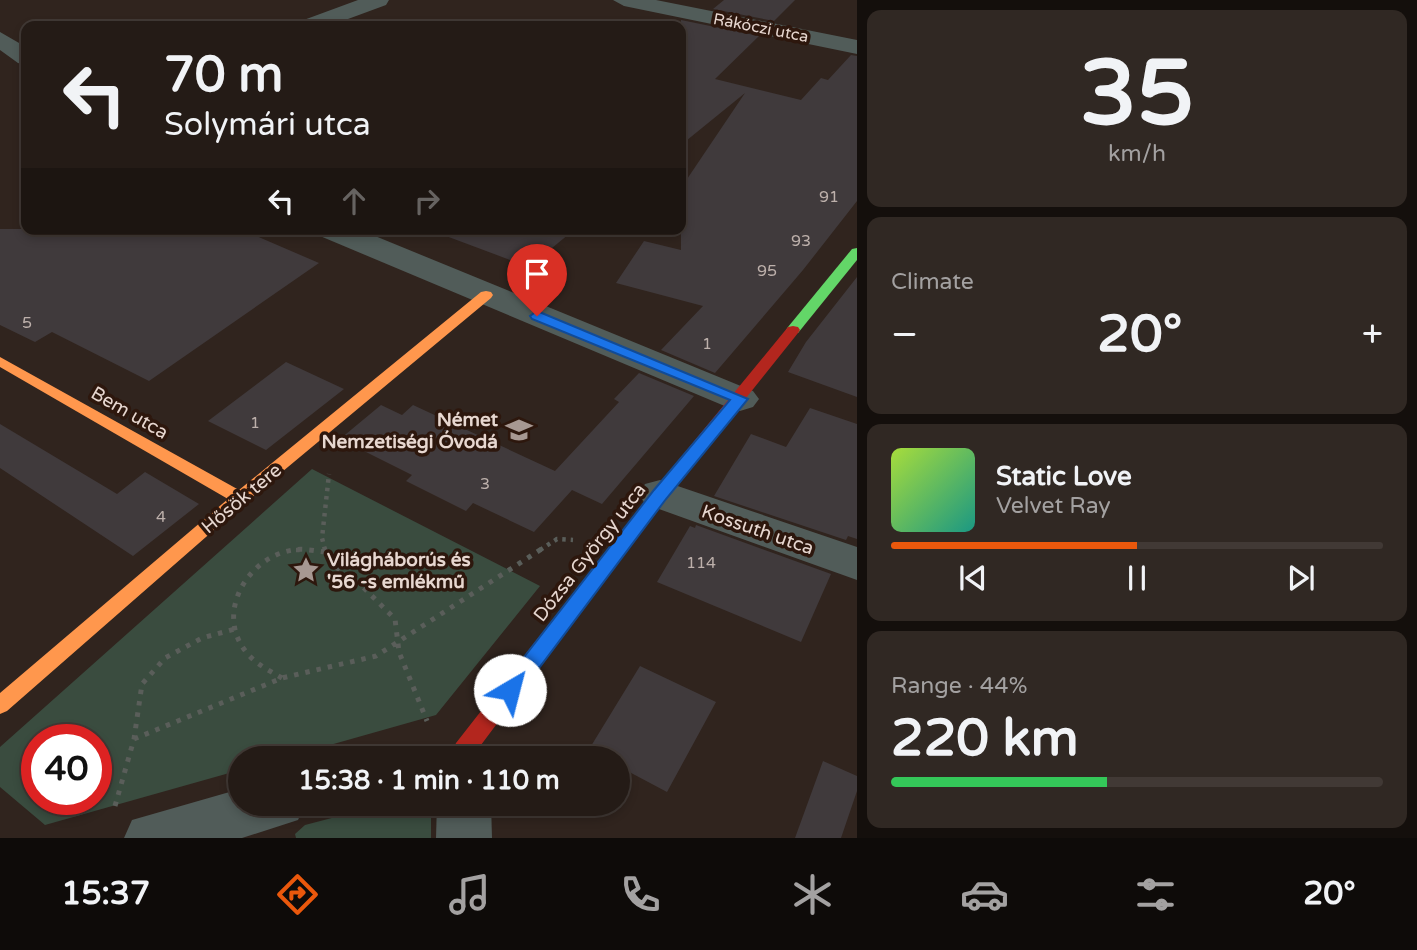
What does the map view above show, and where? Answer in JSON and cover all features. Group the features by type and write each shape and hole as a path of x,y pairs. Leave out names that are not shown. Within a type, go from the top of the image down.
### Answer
{"street":[{"path":"322,21 378,0"},
{"name":"Rákóczi utca","path":"624,0 857,47"},
{"path":"636,21 658,7"},
{"path":"0,39 21,54"},
{"path":"345,235 740,399"},
{"name":"Dózsa György utca","path":"451,746 602,570 660,494 857,252"},
{"name":"Hősök tere","path":"0,705 240,498 486,295"},
{"name":"Bem utca","path":"0,361 240,498"},
{"name":"Kossuth utca","path":"660,494 857,564"},
{"path":"167,830 228,815"},
{"path":"464,816 464,838"}],"path":[{"path":"315,436 326,449 331,466 323,538 325,552 333,565 383,603 395,619 400,638 399,652 405,671 448,746"},
{"path":"134,739 282,678 360,663 557,539 570,538 587,549 602,570"},
{"path":"282,678 261,666 244,650 235,629 234,600 242,581 263,561 293,550 325,552"},
{"path":"167,830 134,739 142,684 164,658 202,638 235,629"}],"green space":[{"path":"312,469 540,586 436,715 326,746 228,746 228,773 112,806 112,724 26,724"},
{"path":"21,728 21,805 0,787 0,747"},
{"path":"33,815 80,815 45,825"},
{"path":"339,816 431,816 431,838 296,838 295,834 305,825"}],"building":[{"path":"724,0 795,0 774,21 713,9"},
{"path":"686,21 759,36 715,79 801,100 821,78 828,80 851,55 857,56 857,201 803,270 715,373 661,350 703,306 616,283 644,241 681,250 681,235 686,235 686,181 745,93 686,141"},
{"path":"0,229 21,229 21,235 254,235 319,263 149,381 52,332 35,342 0,325"},
{"path":"443,235 568,235 529,267"},
{"path":"857,277 857,397 788,372 806,342"},
{"path":"286,362 344,389 266,450 208,421"},
{"path":"639,373 694,396 602,504 572,490 534,532 473,503 466,511 406,481 412,475 340,439 381,405 402,415 413,405 555,471 619,402 614,399"},
{"path":"810,408 857,424 857,539 848,536 846,540 714,496 751,434 786,447"},
{"path":"0,424 117,494 145,472 199,504 133,556 0,468"},
{"path":"696,525 831,574 801,642 657,582 690,526 695,528"},
{"path":"640,666 716,702 667,792 630,772 630,746 591,746"},
{"path":"823,761 857,776 857,791 841,838 795,838"}],"traffic: fast":[{"path":"793,330 857,252"}],"traffic: slow":[{"path":"0,705 240,498 486,295"},
{"path":"0,361 240,498"}],"traffic: jam":[{"path":"467,746 660,494 793,330"}],"place":[{"name":"Német Nemzetiségi Óvodá","path":"519,430"},
{"name":"Világháborús és '56 -s emlékmű","path":"306,570"}],"route":[{"path":"510,690 660,494 740,399 537,316"}]}
